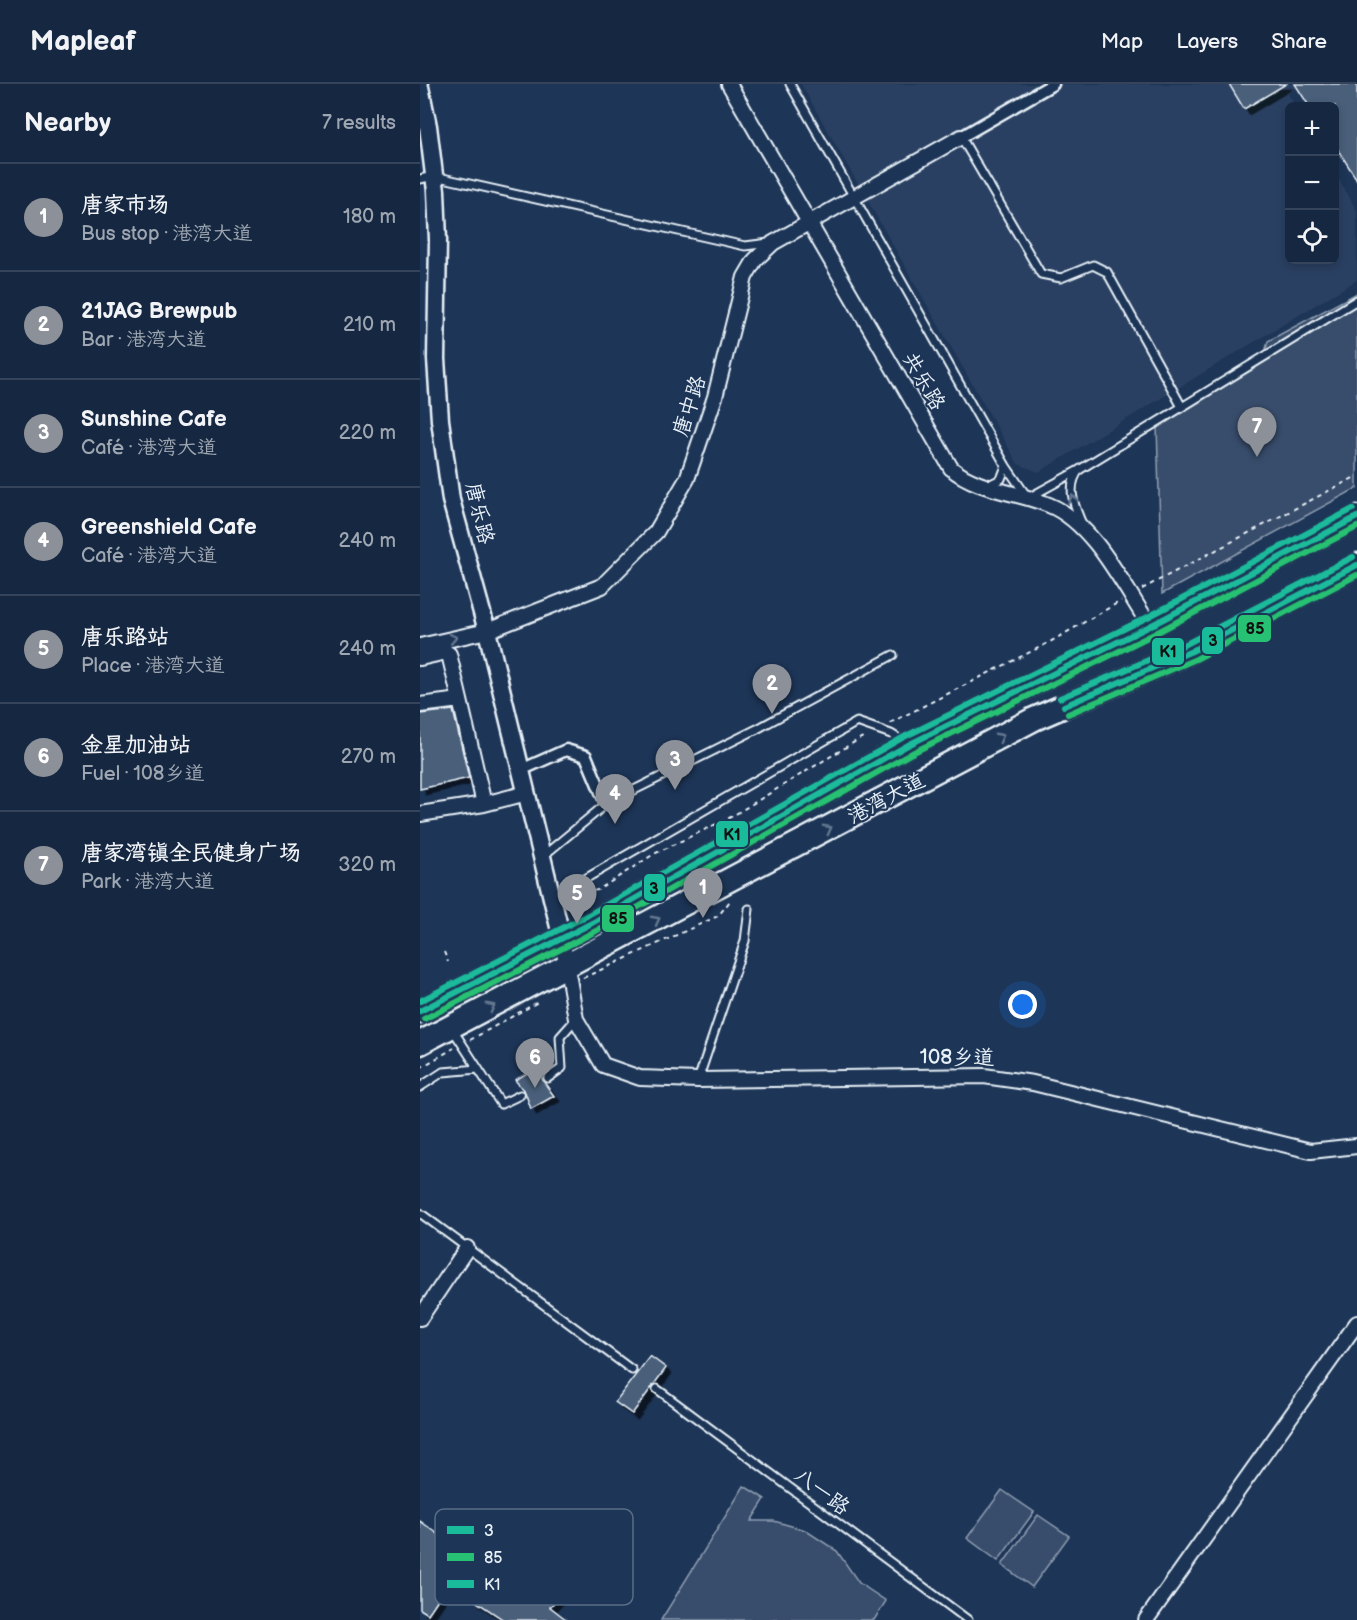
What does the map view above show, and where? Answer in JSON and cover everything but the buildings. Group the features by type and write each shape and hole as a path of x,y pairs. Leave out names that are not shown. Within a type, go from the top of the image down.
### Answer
{"highway":[{"name":"港湾大道","path":"420,1011 562,939 908,746 1150,626 1357,517"},
{"name":"港湾大道","path":"420,1043 457,1036 1034,719 1192,651 1357,566"}],"street":[{"name":"共乐路","path":"729,84 951,468 966,478 1062,511 1083,528 1150,626"},
{"path":"961,137 1053,84"},
{"name":"唐乐路","path":"420,87 428,126 427,178 438,240 436,349 440,420 451,500 487,631 562,939"},
{"name":"唐中路","path":"420,646 487,631 602,585 656,532 687,479 715,397 746,277 755,260 773,243 807,222 961,137"},
{"path":"420,658 446,652 449,654 484,804"},
{"path":"420,705 460,700"},
{"path":"521,771 566,750 586,756 606,804"},
{"path":"420,814 484,804 527,793"},
{"path":"562,939 576,1019"},
{"name":"108乡道","path":"576,1019 603,1065 640,1078 698,1080 984,1076 1033,1083 1311,1151 1357,1146"},
{"path":"420,1318 467,1248"},
{"path":"1146,1620 1357,1323"}],"lane":[{"path":"790,84 1006,466 1028,498 1079,470 1357,300"},
{"path":"961,137 1041,274 1061,278 1093,265 1107,272 1182,407"},
{"path":"427,178 745,246 773,243"},
{"path":"988,485 1001,479 1006,466"},
{"path":"1079,470 1072,481 1071,492 1083,528"},
{"path":"542,857 606,804 757,729 893,655"},
{"path":"552,898 857,722 891,734 908,746"},
{"path":"698,1080 745,941 749,909"},
{"path":"548,1078 562,1068 560,1037 576,1019"},
{"path":"457,1036 501,1104 520,1095"},
{"path":"420,1087 443,1072 478,1069"},
{"path":"420,1213 632,1371"},
{"name":"八一路","path":"657,1389 968,1620"}],"path":[{"path":"585,892 598,890 654,854 729,818 826,757 877,729 1048,643 1130,596 1357,476"},
{"path":"568,976 718,916 730,900"},
{"path":"444,952 448,962"},
{"path":"420,1068 457,1036 541,1000"}],"shaded area":[{"path":"801,84 1303,84 1288,94 1293,102 1285,102 1285,264 1339,264 1339,179 1357,211 1357,280 1039,472 1018,464"},
{"path":"1357,293 1357,488 1162,594 1157,426 1263,361 1268,341"},
{"path":"744,1486 765,1499 751,1521 774,1521 805,1530 837,1551 859,1583 886,1601 874,1620 661,1620"},
{"path":"1002,1490 1034,1512 998,1561 967,1538"},
{"path":"1038,1515 1069,1536 1032,1587 1002,1565"}],"transit line":[{"name":"K1","path":"420,1001 588,915 904,737 1146,618 1353,509"},
{"name":"3","path":"420,1011 592,923 908,745 1150,626 1357,517"},
{"name":"85","path":"424,1019 596,931 912,753 1154,634 1357,527"},
{"name":"K1","path":"1060,698 1188,643 1353,557"},
{"name":"3","path":"1064,706 1192,651 1357,565"},
{"name":"85","path":"1068,714 1196,659 1357,575"}],"place":[{"name":"唐家湾镇全民健身广场","path":"1257,457"},
{"name":"21JAG Brewpub","path":"772,714"},
{"name":"Sunshine Cafe","path":"675,790"},
{"name":"Greenshield Cafe","path":"615,824"},
{"name":"唐家市场","path":"703,918"},
{"name":"唐乐路站","path":"577,924"},
{"name":"金星加油站","path":"535,1088"}]}
